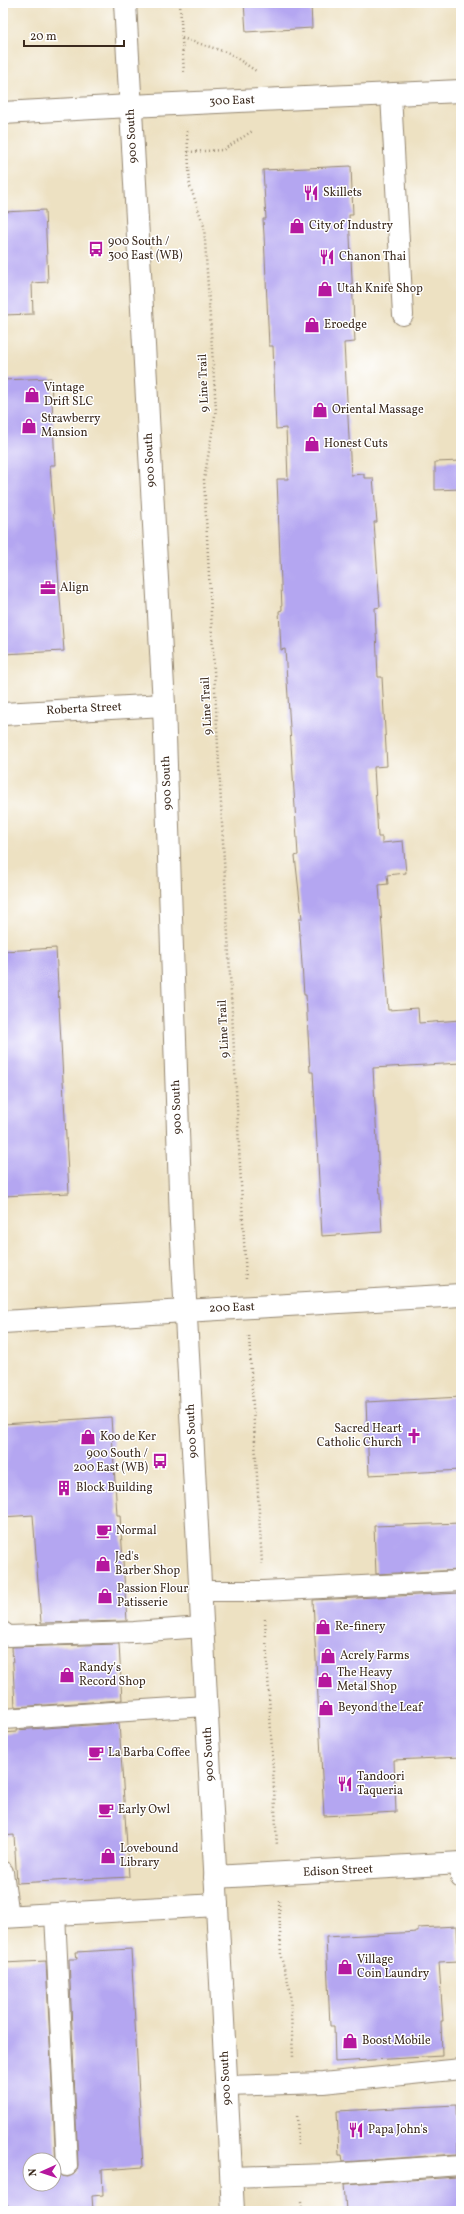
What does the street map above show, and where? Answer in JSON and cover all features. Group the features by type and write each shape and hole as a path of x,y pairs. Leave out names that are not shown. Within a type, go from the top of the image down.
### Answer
{"street":[{"name":"900 South","path":"125,3 164,705 185,1311 233,2211"},
{"name":"300 East","path":"3,113 461,91"},
{"name":"Roberta Street","path":"3,714 164,705"},
{"name":"200 East","path":"3,1322 461,1295"},
{"name":"Edison Street","path":"215,1877 461,1868"},
{"path":"6,1916 216,1905"}],"lane":[{"path":"391,95 395,143 403,315"},
{"path":"200,1591 263,1591 461,1581"},
{"path":"3,1632 8,1636 134,1632 202,1627"},
{"path":"3,1719 206,1706"},
{"path":"3,1872 6,1916"},
{"path":"55,1914 68,2166"},
{"path":"226,2086 323,2083 461,2069"},
{"path":"231,2177 329,2174 461,2165"}],"path":[{"path":"180,3 183,66"},
{"path":"182,38 228,53"},
{"name":"9 Line Trail","path":"188,137 190,186 204,226 216,410 204,480 246,1277"},
{"path":"188,152 222,150"},
{"path":"249,1342 252,1390"},
{"path":"275,1796 277,1838"}],"building":[{"path":"244,3 311,3 312,28 246,32"},
{"path":"351,166 353,215 349,215 355,342 344,343 351,475 364,474 364,478 373,478 377,522 374,522 380,607 375,608 378,677 382,677 387,766 374,767 378,837 382,837 382,843 403,841 406,873 387,875 388,884 379,885 388,1010 418,1008 419,1023 461,1020 461,1063 373,1068 382,1232 322,1236 313,1072 310,1072 306,995 304,995 299,919 302,919 295,856 298,855 285,649 281,650 279,611 282,610 277,479 288,479 286,428 276,429 273,346 269,346 263,219 266,219 263,170"},
{"path":"45,210 48,282 32,283 33,314 3,315 3,212"},
{"path":"51,378 55,465 50,465 64,651 3,654 3,380"},
{"path":"461,461 461,489 435,490 435,462"},
{"path":"56,948 69,1193 3,1196 3,951"},
{"name":"Sacred Heart Catholic Church","path":"461,1397 461,1470 369,1475 366,1402"},
{"path":"111,1417 117,1515 120,1515 127,1621 41,1623 33,1515 3,1517 3,1424"},
{"path":"461,1523 461,1570 376,1574 374,1526"},
{"path":"461,1593 461,1757 394,1760 396,1812 324,1816 313,1600"},
{"name":"Randy's Record Shop","path":"119,1644 122,1700 15,1707 12,1647"},
{"path":"119,1723 129,1877 17,1883 14,1835 3,1836 3,1733 16,1732 16,1730"},
{"path":"457,1926 459,1961 439,1962 443,2021 441,2021 442,2056 335,2062 334,2026 330,2026 326,1937 418,1932 418,1928"},
{"path":"131,1949 143,2167 102,2170 103,2195 92,2196 93,2211 7,2211 5,2174 3,2175 3,1963 46,1961 55,2152 22,2152 22,2192 62,2192 62,2176 68,2177 77,2172 78,2165 69,1959 77,1959 76,1952"},
{"path":"456,2105 458,2154 343,2162 342,2155 339,2155 337,2111"},
{"path":"458,2177 459,2182 461,2182 461,2211 346,2211 344,2184"}],"place":[{"name":"Skillets","path":"311,193"},
{"name":"City of Industry","path":"297,226"},
{"name":"900 South / 300 East (WB)","path":"96,249"},
{"name":"Chanon Thai","path":"327,257"},
{"name":"Utah Knife Shop","path":"325,289"},
{"name":"Eroedge","path":"312,325"},
{"name":"Vintage Drift SLC","path":"32,395"},
{"name":"Oriental Massage","path":"320,410"},
{"name":"Strawberry Mansion","path":"29,426"},
{"name":"Honest Cuts","path":"312,444"},
{"name":"Align","path":"48,588"},
{"name":"Sacred Heart Catholic Church","path":"414,1436"},
{"name":"Koo de Ker","path":"88,1437"},
{"name":"900 South / 200 East (WB)","path":"160,1461"},
{"name":"Block Building","path":"64,1488"},
{"name":"Normal","path":"104,1531"},
{"name":"Jed's Barber Shop","path":"103,1564"},
{"name":"Passion Flour Patisserie","path":"105,1596"},
{"name":"Re-finery","path":"323,1627"},
{"name":"Acrely Farms","path":"328,1656"},
{"name":"Randy's Record Shop","path":"67,1675"},
{"name":"The Heavy Metal Shop","path":"325,1680"},
{"name":"Beyond the Leaf","path":"326,1708"},
{"name":"La Barba Coffee","path":"96,1753"},
{"name":"Tandoori Taqueria","path":"345,1784"},
{"name":"Early Owl","path":"106,1810"},
{"name":"Lovebound Library","path":"108,1856"},
{"name":"Village Coin Laundry","path":"345,1967"},
{"name":"Boost Mobile","path":"350,2041"},
{"name":"Papa John's","path":"356,2130"}]}
